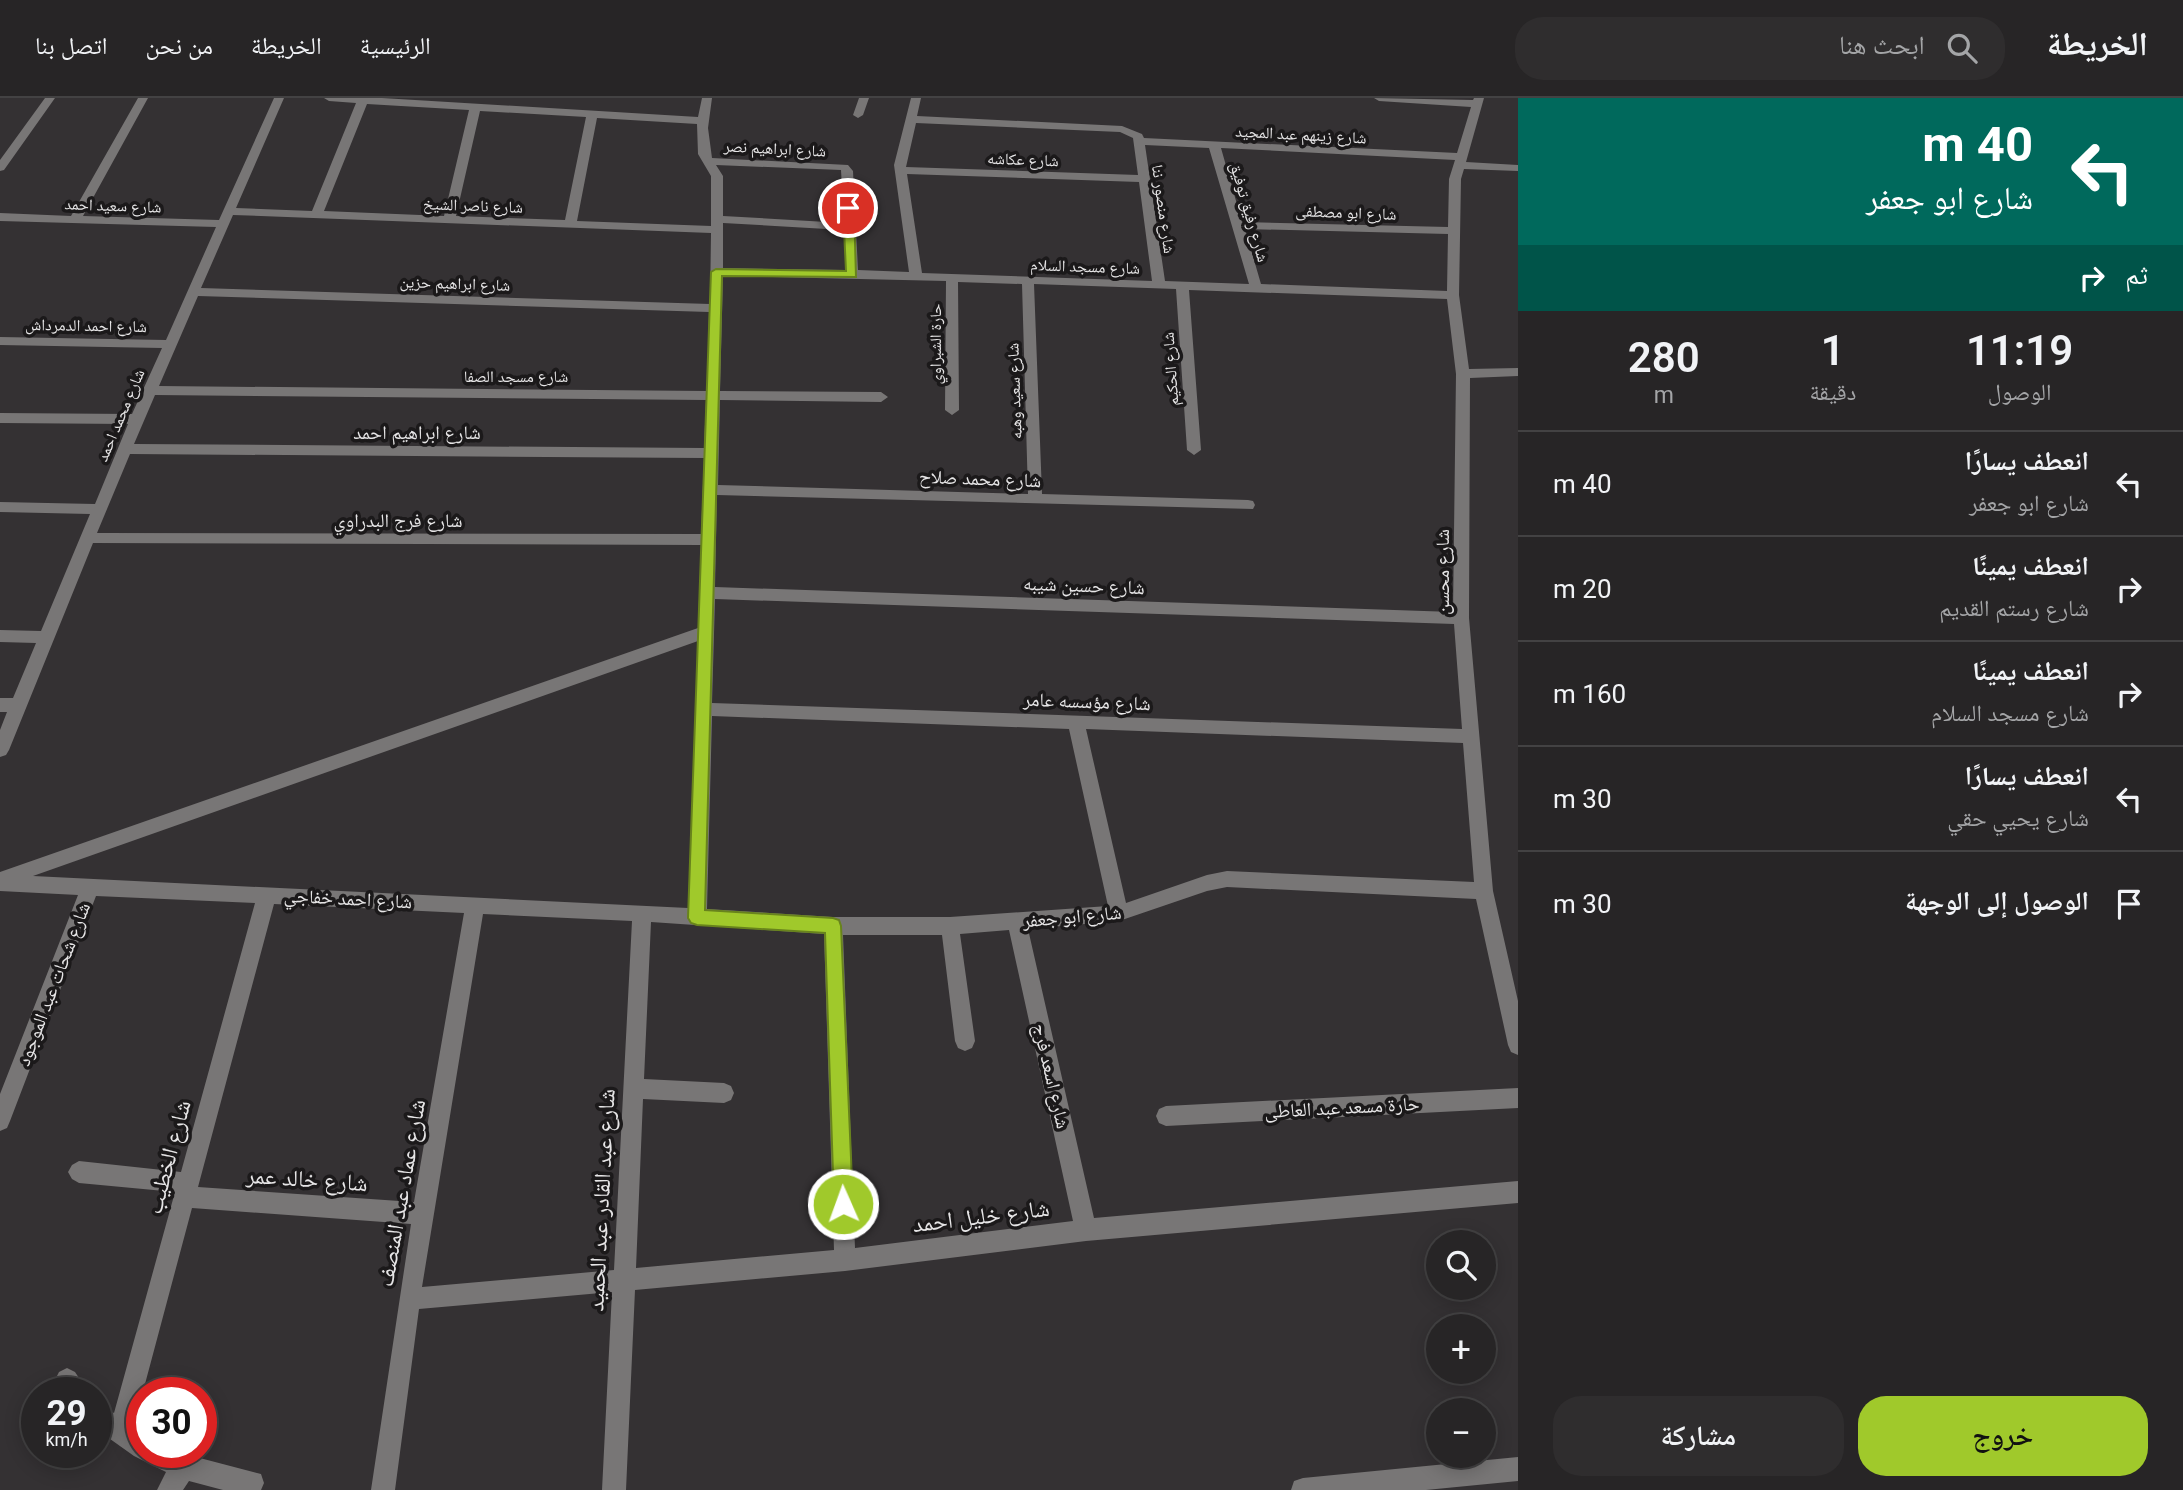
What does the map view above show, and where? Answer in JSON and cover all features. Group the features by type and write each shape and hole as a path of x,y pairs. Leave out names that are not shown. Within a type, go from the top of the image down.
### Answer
{"street":[{"path":"0,168 50,98"},
{"path":"75,219 144,98"},
{"name":"شارع محمد احمد","path":"0,750 124,449 279,98"},
{"path":"330,98 592,114 617,111 703,121"},
{"path":"697,918 716,308 717,176 704,154 703,121 707,98"},
{"path":"858,115 864,98"},
{"path":"916,98 900,170 916,277"},
{"path":"1379,98 1478,101"},
{"path":"316,215 363,100"},
{"name":"شارع محسن","path":"1478,101 1455,179 1453,295 1463,374 1461,618 1483,891 1518,1045"},
{"path":"449,220 475,107"},
{"path":"570,225 592,114"},
{"name":"شارع زينهم عبد المجيد","path":"911,119 1122,130 1138,139 1460,161 1518,168"},
{"name":"شارع منصور ننا","path":"1138,139 1159,286"},
{"name":"شارع رفيق توفيق","path":"1214,145 1256,288"},
{"name":"شارع ابراهيم نصر","path":"709,160 841,166 847,171 849,227"},
{"name":"شارع عكاشه","path":"900,170 1144,179"},
{"name":"شارع ناصر الشيخ","path":"227,218 316,215 570,225 849,227"},
{"name":"شارع سعيد احمد","path":"0,217 227,218"},
{"name":"شارع ابو مصطفى","path":"1237,225 1454,231"},
{"path":"849,227 852,274"},
{"name":"شارع مسجد السلام","path":"716,272 852,274 1453,295"},
{"name":"حارة الشبراوي","path":"952,278 952,410"},
{"name":"شارع سعيد وهبه","path":"1028,282 1035,499"},
{"name":"شارع الحكيم","path":"1182,286 1194,450"},
{"name":"شارع ابراهيم حزين","path":"194,292 716,308"},
{"name":"شارع احمد الدمرداش","path":"0,341 171,344"},
{"path":"1463,374 1518,372"},
{"name":"شارع مسجد الصفا","path":"150,390 881,397"},
{"path":"0,418 137,419"},
{"name":"شارع ابراهيم احمد","path":"124,449 710,453"},
{"name":"شارع محمد صلاح","path":"710,490 1248,505"},
{"path":"0,507 100,509"},
{"name":"شارع فرج البدراوي","path":"88,538 708,540"},
{"name":"شارع حسين شيبه","path":"706,593 1461,618"},
{"path":"0,881 705,632"},
{"path":"0,636 46,636"},
{"path":"0,705 19,705"},
{"name":"شارع مؤسسه عامر","path":"703,709 1470,736"},
{"path":"1076,722 1119,913"},
{"name":"شارع ابو جعفر","path":"697,918 833,926 950,926 1017,922 1119,913 1216,880 1227,879 1483,891"},
{"name":"شارع احمد خفاجي","path":"0,881 697,918"},
{"name":"شارع شحات عبد الموجود","path":"0,1121 90,887"},
{"name":"شارع الخطيب","path":"120,1434 267,894"},
{"name":"شارع عماد عبد المنصف","path":"383,1490 409,1299 475,905"},
{"name":"شارع عبد القادر عبد الحميد","path":"614,1490 642,913"},
{"name":"شارع اسعد فرج","path":"1017,922 1086,1230"},
{"path":"833,926 845,1260"},
{"path":"950,926 965,1041"},
{"path":"633,1089 724,1093"},
{"name":"حارة مسعد عبد العاطى","path":"1166,1116 1518,1098"},
{"name":"شارع خالد عمر","path":"79,1172 187,1190 425,1214"},
{"name":"شارع خليل احمد","path":"409,1299 845,1260 1086,1230 1518,1192"},
{"path":"112,1427 126,1438"},
{"path":"169,1490 183,1468 217,1478 252,1483"},
{"path":"1303,1490 1518,1469"}],"route":[{"path":"843,1204 833,926 697,918 716,272 852,274 848,208"}]}
